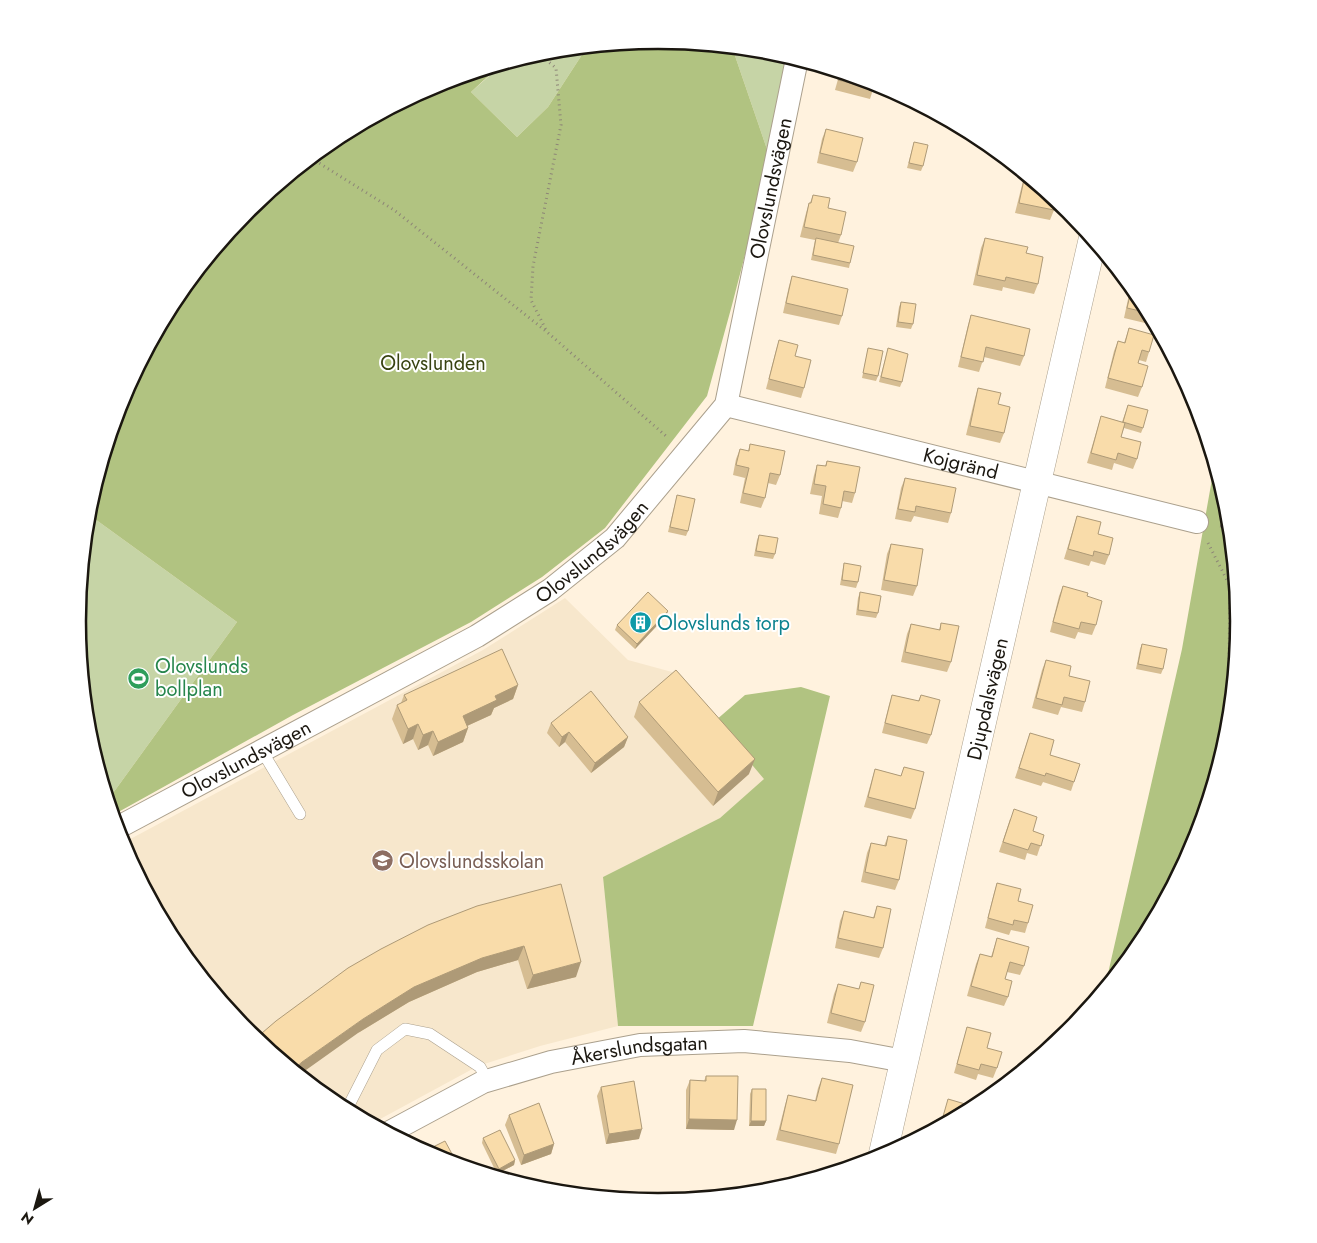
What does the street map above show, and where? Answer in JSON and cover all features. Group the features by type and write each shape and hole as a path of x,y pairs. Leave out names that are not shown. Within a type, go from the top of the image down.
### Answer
{"street":[{"name":"Olovslundsvägen","path":"123,824 476,636 550,590 615,538 726,405 796,66"},
{"name":"Djupdalsvägen","path":"884,1148 1090,246"},
{"name":"Kojgränd","path":"726,405 1197,522"},
{"name":"Åkerslundsgatan","path":"394,1130 483,1082 551,1062 640,1045 744,1041 850,1051 904,1061"}],"lane":[{"path":"262,751 300,814"},
{"path":"350,1104 377,1050 405,1029 430,1034 480,1067 488,1081"}],"path":[{"path":"546,60 556,68 561,125 533,266 531,300 547,332"},
{"path":"317,162 394,210 547,332 665,436 687,452"},
{"path":"1197,522 1230,586 1229,669"}],"shaded area":[{"name":"Olovslundsskolan","path":"565,598 628,660 672,672 765,779 720,818 603,877 618,1026 540,1046 478,1066 377,1121 340,1098 310,1076 281,1052 228,999 182,940 162,908 129,840 483,650"}],"green space":[{"name":"Olovslunden","path":"658,49 696,50 734,54 770,158 707,396 605,528 542,577 471,622 293,715 118,812 112,794 237,622 95,519 105,473 116,437 129,402 162,335 204,273 254,217 310,167 372,125 439,92 491,74 471,92 517,137 548,107 582,54 621,50"},
{"path":"582,54 548,107 517,137 471,92 492,74 547,60"},
{"path":"734,54 789,64 770,158"},
{"path":"1213,476 1226,547 1230,584 1230,659 1220,733 1212,770 1188,841 1155,908 1135,940 1107,977 1182,649"},
{"name":"Olovslunds bollplan","path":"95,519 237,622 112,794 97,733 87,659 87,584"},
{"path":"801,687 830,696 753,1026 618,1026 603,877 720,818 764,779 715,721 745,695"}],"building":[{"path":"839,78 862,86 838,80"},
{"path":"826,129 863,138 857,162 820,153"},
{"path":"914,142 928,145 923,166 909,163"},
{"path":"1024,181 1054,209 1054,210 1019,203"},
{"path":"813,195 830,198 828,208 846,212 841,235 804,227 809,203 811,203"},
{"path":"816,238 854,246 850,263 813,255"},
{"path":"985,238 1028,247 1026,253 1043,257 1038,284 1006,277 1005,281 977,275"},
{"path":"792,276 848,289 842,316 786,303"},
{"path":"1130,296 1140,311 1127,308"},
{"path":"901,302 916,304 913,324 898,322"},
{"path":"971,315 1030,329 1024,356 986,347 983,362 961,357"},
{"path":"1129,328 1154,335 1149,352 1142,350 1138,363 1148,366 1142,387 1108,378 1118,341 1125,343"},
{"path":"779,340 798,345 795,356 811,360 804,388 769,379"},
{"path":"868,348 883,351 878,376 863,373"},
{"path":"888,348 908,354 902,382 881,377"},
{"path":"978,388 1001,393 998,404 1010,407 1004,433 970,426"},
{"path":"1128,405 1148,410 1143,428 1123,422"},
{"path":"1101,416 1125,423 1121,437 1141,442 1137,459 1118,453 1116,460 1091,453"},
{"path":"750,444 785,451 780,475 770,473 765,498 743,493 749,468 736,465 740,449 749,451"},
{"path":"827,461 860,467 855,493 844,491 841,508 823,504 826,486 814,484 817,465 826,466"},
{"path":"905,478 956,488 951,513 916,506 915,512 898,509"},
{"path":"677,495 695,499 688,531 670,527"},
{"path":"1077,516 1101,522 1098,534 1113,538 1109,555 1094,551 1093,556 1068,549"},
{"path":"759,535 778,538 775,554 756,551"},
{"path":"891,544 923,549 917,586 884,580"},
{"path":"844,563 861,566 858,582 842,580"},
{"path":"1063,586 1088,593 1087,596 1102,601 1096,625 1081,622 1079,629 1053,622"},
{"name":"Olovslunds torp","path":"648,592 668,611 637,644 617,625"},
{"path":"860,592 881,596 878,613 858,610"},
{"path":"941,623 959,626 951,662 905,652 911,624 940,630"},
{"path":"1142,644 1167,649 1163,669 1138,664"},
{"path":"502,649 518,685 495,696 497,700 463,716 468,728 438,742 433,731 423,735 418,724 408,729 397,705 407,700 404,695"},
{"path":"1046,660 1071,666 1069,676 1090,681 1085,702 1064,697 1062,705 1036,698"},
{"path":"676,670 755,759 718,792 639,702"},
{"path":"591,691 628,737 595,763 569,732 562,737 551,723"},
{"path":"892,695 919,701 921,695 940,700 931,735 885,723"},
{"path":"1030,733 1054,740 1050,755 1080,764 1074,782 1046,773 1045,776 1019,768"},
{"path":"904,767 924,772 915,809 868,797 875,769 901,776"},
{"path":"1014,809 1037,817 1033,831 1044,835 1041,846 1031,843 1028,850 1003,842"},
{"path":"888,836 907,840 899,880 865,872 871,843 886,846"},
{"path":"997,883 1021,889 1018,901 1033,905 1028,923 1014,920 1013,925 988,918"},
{"path":"561,884 581,962 533,975 524,946 482,958 414,987 363,1019 298,1066 262,1033 348,968 428,925 477,906"},
{"path":"877,906 891,909 883,948 838,938 844,911 874,918"},
{"path":"997,938 1029,947 1024,966 1010,962 1005,979 1012,981 1008,997 971,986 980,954 992,957"},
{"path":"861,982 874,985 865,1022 831,1013 838,984 859,989"},
{"path":"967,1027 991,1033 987,1048 1002,1052 997,1068 981,1064 979,1070 957,1064"},
{"path":"706,1076 738,1076 737,1120 689,1119 690,1080 706,1081"},
{"path":"822,1078 853,1085 839,1144 780,1130 788,1095 816,1101"},
{"path":"634,1081 642,1129 609,1134 601,1087"},
{"path":"752,1089 766,1089 766,1121 751,1121"},
{"path":"948,1099 967,1104 945,1118 942,1119"},
{"path":"539,1103 554,1144 524,1155 509,1115"},
{"path":"500,1130 515,1160 499,1169 483,1138"},
{"path":"445,1141 453,1156 439,1151 432,1148"}],"place":[{"name":"Olovslunds torp","path":"641,623"},
{"name":"Olovslunds bollplan","path":"139,678"},
{"name":"Olovslundsskolan","path":"383,861"}]}
